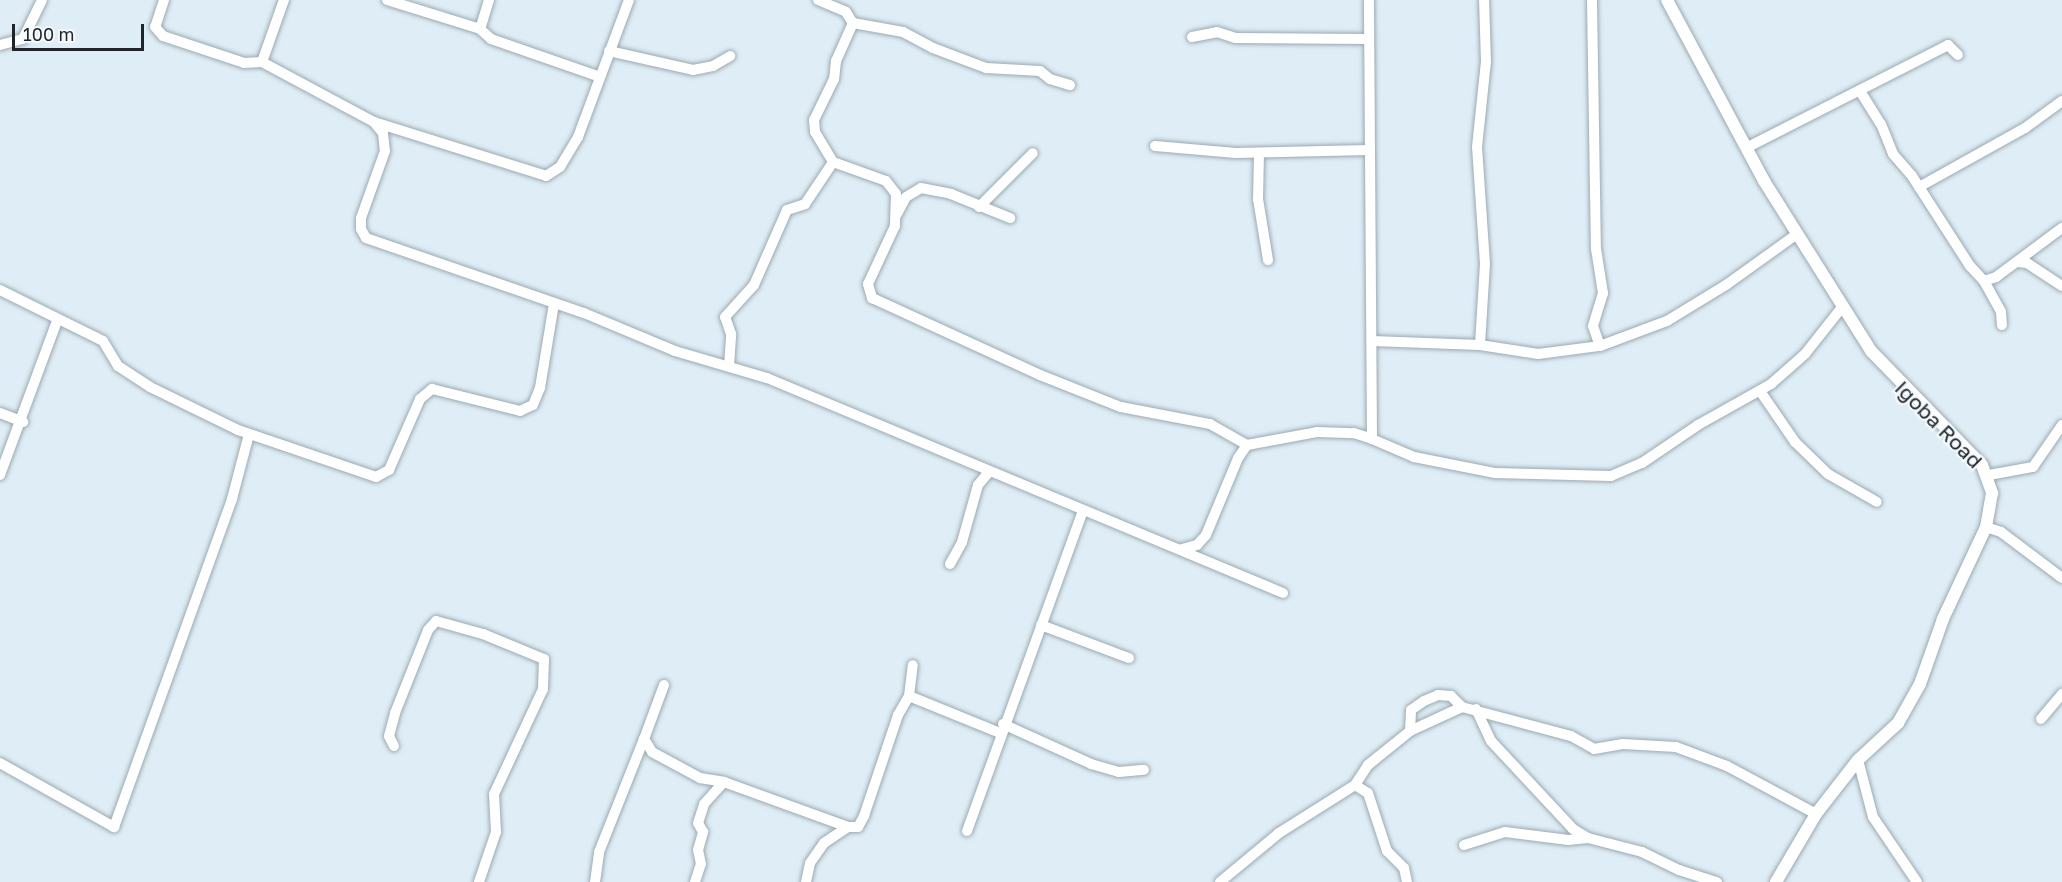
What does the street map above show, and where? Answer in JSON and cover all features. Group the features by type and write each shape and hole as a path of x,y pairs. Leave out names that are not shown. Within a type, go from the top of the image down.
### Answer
{"street":[{"path":"0,45 23,39 42,0"},
{"path":"164,0 156,19 157,32 244,63 262,62 374,122 546,176 567,159 629,0"},
{"path":"262,62 284,0"},
{"path":"387,0 480,29 491,39 600,77"},
{"path":"480,29 489,0"},
{"path":"818,0 846,12 853,23 903,32 986,68 1041,71 1050,79 1070,85"},
{"path":"1368,0 1372,440"},
{"path":"1480,345 1485,264 1477,147 1486,62 1484,0"},
{"path":"1592,0 1596,249 1603,293 1593,326 1600,346"},
{"name":"Igoba Road","path":"1667,0 1746,148 1842,306 1886,370 1939,419 1989,476 1993,503 1986,528 1947,610 1920,684 1898,723 1858,760 1816,814 1779,880"},
{"path":"853,23 836,61 834,80 814,120 815,132 833,162 886,181 896,194 897,214"},
{"path":"1192,38 1217,32 1235,38 1367,39"},
{"path":"1746,148 1948,45 1958,55"},
{"path":"609,51 693,70 713,66 730,56"},
{"path":"1860,91 1881,124 1893,154 1919,187 1938,221 1984,281 2001,312 2002,325"},
{"path":"1919,187 2025,128 2062,101"},
{"path":"374,122 385,142"},
{"path":"405,132 393,133 385,142 362,218 361,229 366,238 554,303 675,351 729,366 817,398 1282,593"},
{"path":"1155,146 1259,153 1369,150"},
{"path":"979,207 1033,153"},
{"path":"1259,153 1258,199 1268,260"},
{"path":"729,366 730,334 725,317 754,285 787,210 805,204 833,162"},
{"path":"1010,218 951,194 921,188 906,197 897,214 868,284 872,298 1040,375 1121,407 1210,424 1247,445 1317,432 1354,433 1414,457 1495,473 1611,476 1642,464 1698,425 1760,391 1805,354 1842,306"},
{"path":"1984,281 2018,262 2062,228"},
{"path":"1372,341 1480,345 1538,354 1600,346 1667,321 1698,304 1797,234"},
{"path":"2018,262 2027,263 2062,286"},
{"path":"0,291 57,321 103,341 107,352 129,376 249,434 366,475 382,476 388,470 425,392 443,390 520,411 533,405 540,388 554,303"},
{"path":"0,475 22,422 57,321"},
{"path":"1760,391 1795,442 1828,474 1876,502"},
{"path":"0,413 22,422"},
{"path":"1989,476 2033,467 2062,425"},
{"path":"0,763 114,827 232,499 249,434"},
{"path":"1181,549 1197,545 1206,535 1247,445"},
{"path":"950,564 962,542 978,485 989,472"},
{"path":"968,831 1002,729 1083,511"},
{"path":"1986,528 2001,532 2062,578"},
{"path":"394,746 389,736 395,713 428,630 436,621 483,634 544,659 543,689 494,794 495,832 479,882"},
{"path":"1041,625 1129,658"},
{"path":"644,739 652,752 700,778 724,782 848,827 858,827 864,816 898,715 909,696 913,665"},
{"path":"595,882 599,852 664,685"},
{"path":"2041,719 2062,694"},
{"path":"1410,731 1411,711 1424,701 1438,695 1451,696 1462,707"},
{"path":"909,696 1091,764 1119,772 1144,770"},
{"path":"1220,882 1278,833 1355,785 1364,771 1410,731 1462,707 1476,709 1543,731 1572,736 1594,749 1623,744 1676,747 1727,766 1816,814"},
{"path":"1476,709 1491,741 1573,829 1588,838 1642,852 1679,870 1717,882"},
{"path":"1858,760 1873,817 1917,882"},
{"path":"1364,771 1368,793 1387,850 1404,868 1407,882"},
{"path":"695,882 701,864 698,850 703,832 698,823 704,804 724,782"},
{"path":"1355,785 1368,793"},
{"path":"806,882 810,863 824,843 848,827"},
{"path":"1464,845 1505,832 1568,840 1588,838"}]}
